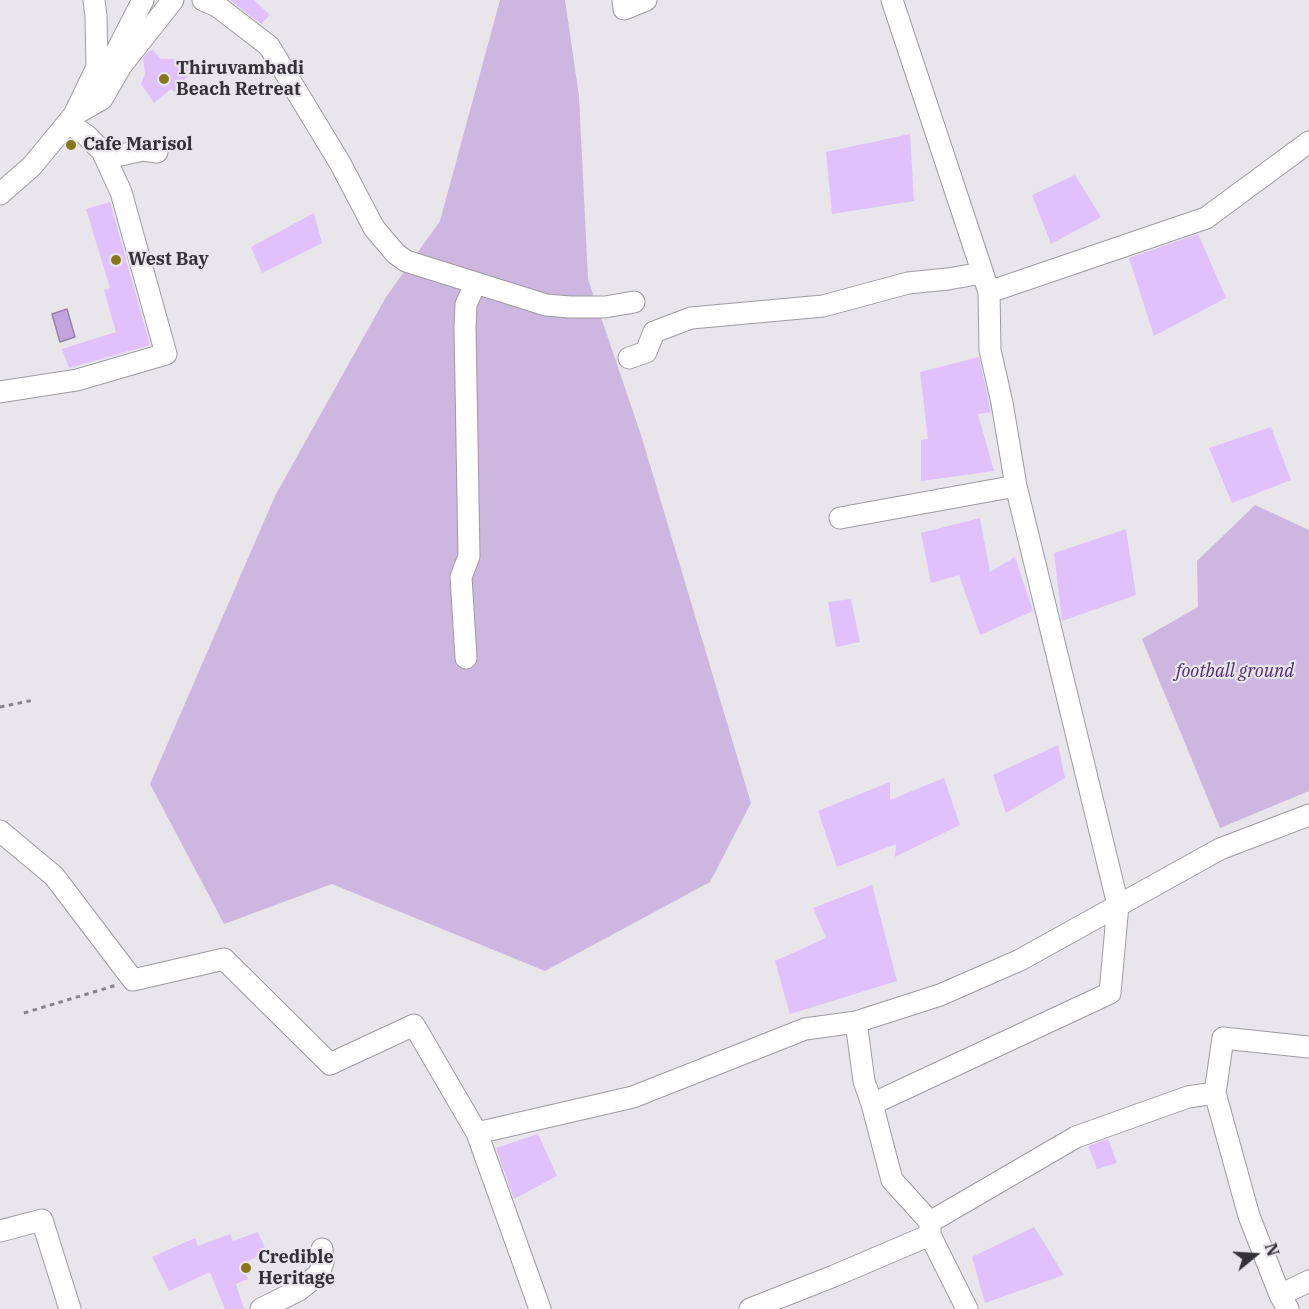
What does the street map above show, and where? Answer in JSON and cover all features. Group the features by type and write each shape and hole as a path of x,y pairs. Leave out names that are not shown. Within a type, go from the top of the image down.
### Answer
{"street":[{"path":"71,119 96,67 94,0"},
{"path":"0,194 32,166 71,119 97,77 110,65 143,0"},
{"path":"71,119 102,99 121,66 173,0"},
{"path":"203,0 217,6 269,46 340,163 374,228 396,254 406,261 546,304 605,307 634,302"},
{"path":"623,5 646,0"},
{"path":"872,1104 1110,993 1118,905 1016,486 1002,403 990,350 986,283 892,0"},
{"path":"0,392 76,380 166,354 121,192 102,151 71,119"},
{"path":"629,358 646,352 654,332 691,318 823,306 908,283 948,279 986,283 1206,218 1309,142"},
{"path":"102,151 114,155 143,150 157,152"},
{"path":"466,658 461,577 469,556 465,327 466,304 476,283"},
{"path":"840,518 1016,486"},
{"path":"477,1133 633,1097 805,1029 856,1022 940,996 1020,960 1220,849 1309,814"},
{"path":"0,831 54,876 134,980 224,959 330,1064 414,1025 477,1133 540,1309"},
{"path":"856,1022 864,1081 892,1180 930,1228 967,1309"},
{"path":"1309,1047 1223,1038 1215,1093 1249,1216 1284,1302 1309,1281"},
{"path":"750,1309 834,1276 930,1228 1076,1137 1188,1097 1215,1093"},
{"path":"0,1231 42,1220 69,1309"},
{"path":"261,1309 294,1302 319,1274 323,1262 322,1249"}],"path":[{"path":"0,707 34,700"},
{"path":"24,1013 134,980"}],"green space":[{"path":"500,0 565,0 579,96 588,279 641,435 751,803 710,882 545,971 332,884 224,924 150,784 275,496 386,297 440,221"},
{"name":"football ground","path":"1255,505 1309,530 1309,791 1220,828 1142,639 1198,607 1197,561"}],"shaded area":[{"path":"67,309 75,337 60,342 52,314"}],"building":[{"path":"230,0 254,0 270,15 261,24"},
{"name":"Thiruvambadi Beach Retreat","path":"153,50 161,59 175,59 181,67 185,65 191,74 180,83 181,85 174,92 171,89 154,103 141,84 145,74 143,58"},
{"path":"910,134 914,201 832,214 826,152"},
{"path":"1075,175 1101,217 1051,244 1032,195"},
{"name":"West Bay","path":"110,202 150,345 69,368 62,349 116,332 104,290 110,288 86,209"},
{"path":"314,213 322,243 262,273 251,247"},
{"path":"1198,234 1226,298 1154,336 1129,258"},
{"path":"979,357 991,412 978,414 994,471 921,481 921,440 928,439 920,372"},
{"path":"1271,427 1291,480 1232,503 1209,448"},
{"path":"980,518 990,572 1015,557 1033,611 980,635 959,575 931,583 921,533"},
{"path":"1126,529 1136,595 1062,621 1054,553"},
{"path":"851,599 860,642 836,647 828,602"},
{"path":"1058,745 1065,778 1006,813 993,775"},
{"path":"944,778 960,825 895,857 896,844 837,867 818,811 890,782 890,800"},
{"path":"872,885 897,981 790,1014 775,961 826,938 813,908"},
{"path":"538,1134 557,1176 514,1199 496,1148"},
{"path":"1108,1139 1117,1163 1097,1169 1088,1146"},
{"path":"1034,1227 1064,1275 985,1303 972,1257"},
{"path":"258,1232 267,1253 242,1263 248,1279 236,1284 244,1309 225,1309 210,1272 169,1291 152,1257 195,1238 198,1246 230,1234 233,1241"}],"place":[{"name":"Thiruvambadi Beach Retreat","path":"164,79"},
{"name":"Cafe Marisol","path":"71,145"},
{"name":"West Bay","path":"116,260"},
{"name":"Credible Heritage","path":"246,1268"}]}
